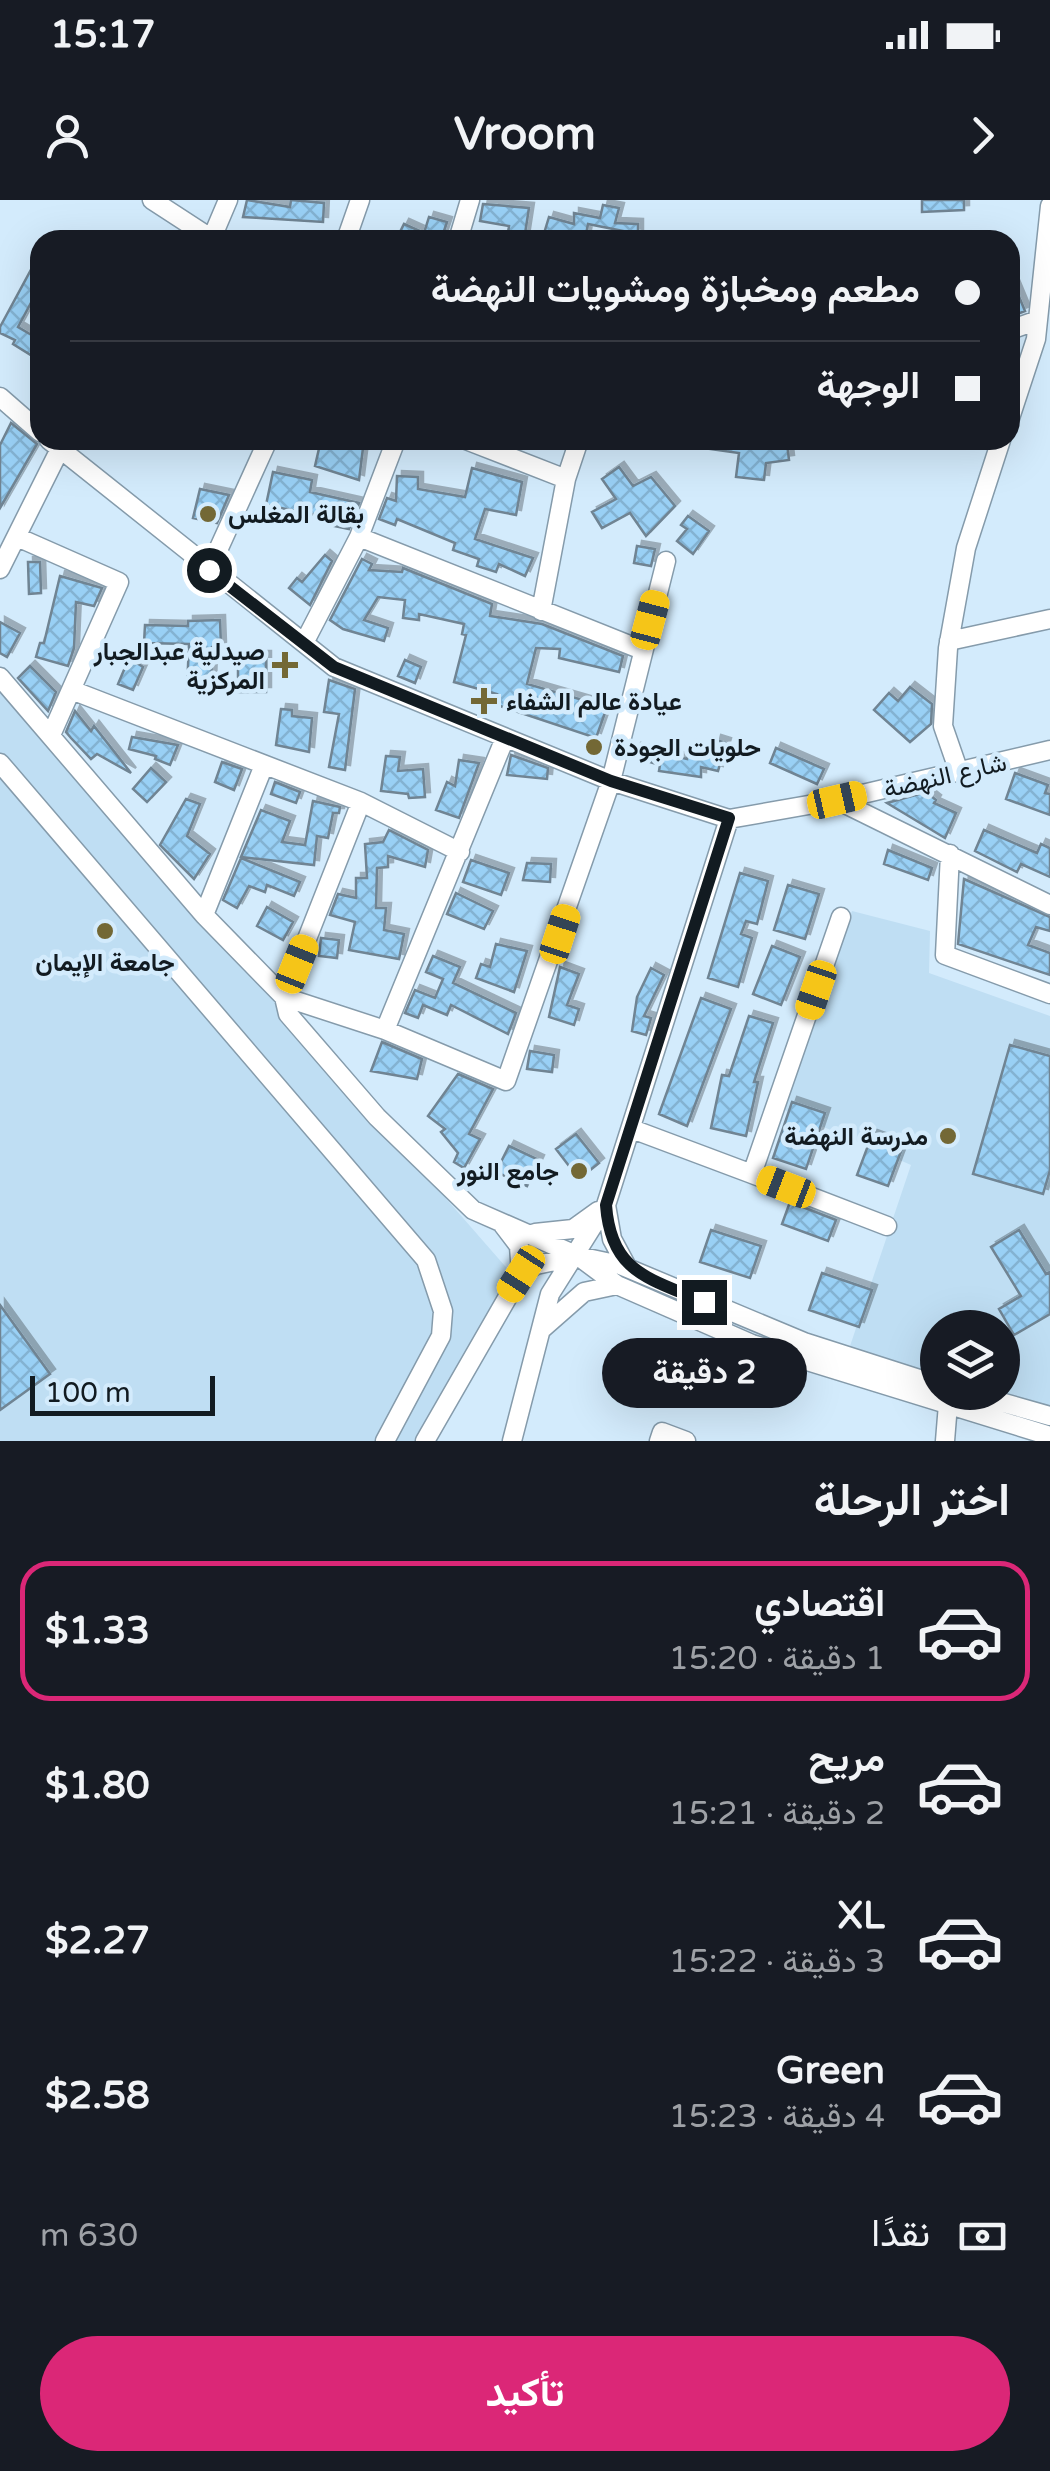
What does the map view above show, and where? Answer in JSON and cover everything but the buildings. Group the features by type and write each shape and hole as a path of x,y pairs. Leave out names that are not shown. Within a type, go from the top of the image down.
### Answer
{"street":[{"path":"152,200 196,230"},
{"path":"215,230 228,200"},
{"path":"350,230 360,200"},
{"path":"466,230 470,200"},
{"path":"1020,386 1042,316 1050,206"},
{"path":"0,398 30,424"},
{"path":"0,570 53,450"},
{"name":"شارع النهضة","path":"61,450 334,667 611,781 729,818 837,800 1050,750"},
{"path":"209,570 263,450"},
{"path":"304,643 359,537 392,450"},
{"path":"492,450 566,479"},
{"path":"541,610 566,479 576,450"},
{"path":"959,772 943,726 949,641 966,548 998,450"},
{"path":"17,537 118,582 52,735"},
{"path":"359,537 642,650"},
{"path":"0,677 204,914 284,996 385,1030 506,1082 611,781 666,560"},
{"path":"949,641 1050,619"},
{"path":"74,691 361,802 460,852"},
{"path":"385,1030 506,738"},
{"path":"0,764 426,1260 443,1310 441,1336 384,1441"},
{"path":"204,914 264,764"},
{"path":"837,800 1050,905"},
{"path":"361,802 284,996 288,1014 378,1117 473,1210 503,1225 619,1274 804,1342 920,1379"},
{"path":"550,1294 578,1256 606,1205 729,818"},
{"path":"950,854 945,955 1050,994"},
{"path":"752,1174 842,917"},
{"path":"632,1129 887,1226"},
{"path":"526,1232 573,1228 606,1205"},
{"path":"606,1205 619,1274"},
{"path":"503,1225 519,1246 521,1274"},
{"path":"426,1441 521,1274 536,1264 578,1256"},
{"path":"512,1441 550,1294 550,1283 543,1274 521,1274"},
{"path":"540,1333 584,1292 619,1274"},
{"path":"619,1274 752,1344 920,1392"},
{"path":"1020,1408 1050,1416"},
{"path":"945,1441 947,1410"},
{"path":"976,1410 1050,1436"},
{"path":"660,1441 662,1432 686,1441"}],"shaded area":[{"name":"جامعة الإيمان","path":"0,688 511,1273 419,1441 0,1441"},
{"name":"مدرسة النهضة","path":"852,911 930,931 929,973 1050,1016 1050,1413 1020,1404 1020,1310 920,1310 920,1374 848,1352 911,1165 780,1108"}],"place":[{"name":"بقالة المغلس","path":"208,514"},
{"name":"صيدلية عبدالجبار المركزية","path":"285,665"},
{"name":"عيادة عالم الشفاء","path":"484,701"},
{"name":"حلويات الجودة","path":"594,747"},
{"name":"جامعة الإيمان","path":"105,931"},
{"name":"مدرسة النهضة","path":"948,1136"},
{"name":"جامع النور","path":"579,1171"}],"route":[{"path":"209,570 334,667 611,781 729,818 606,1205 612,1238 627,1268 704,1302"}]}
